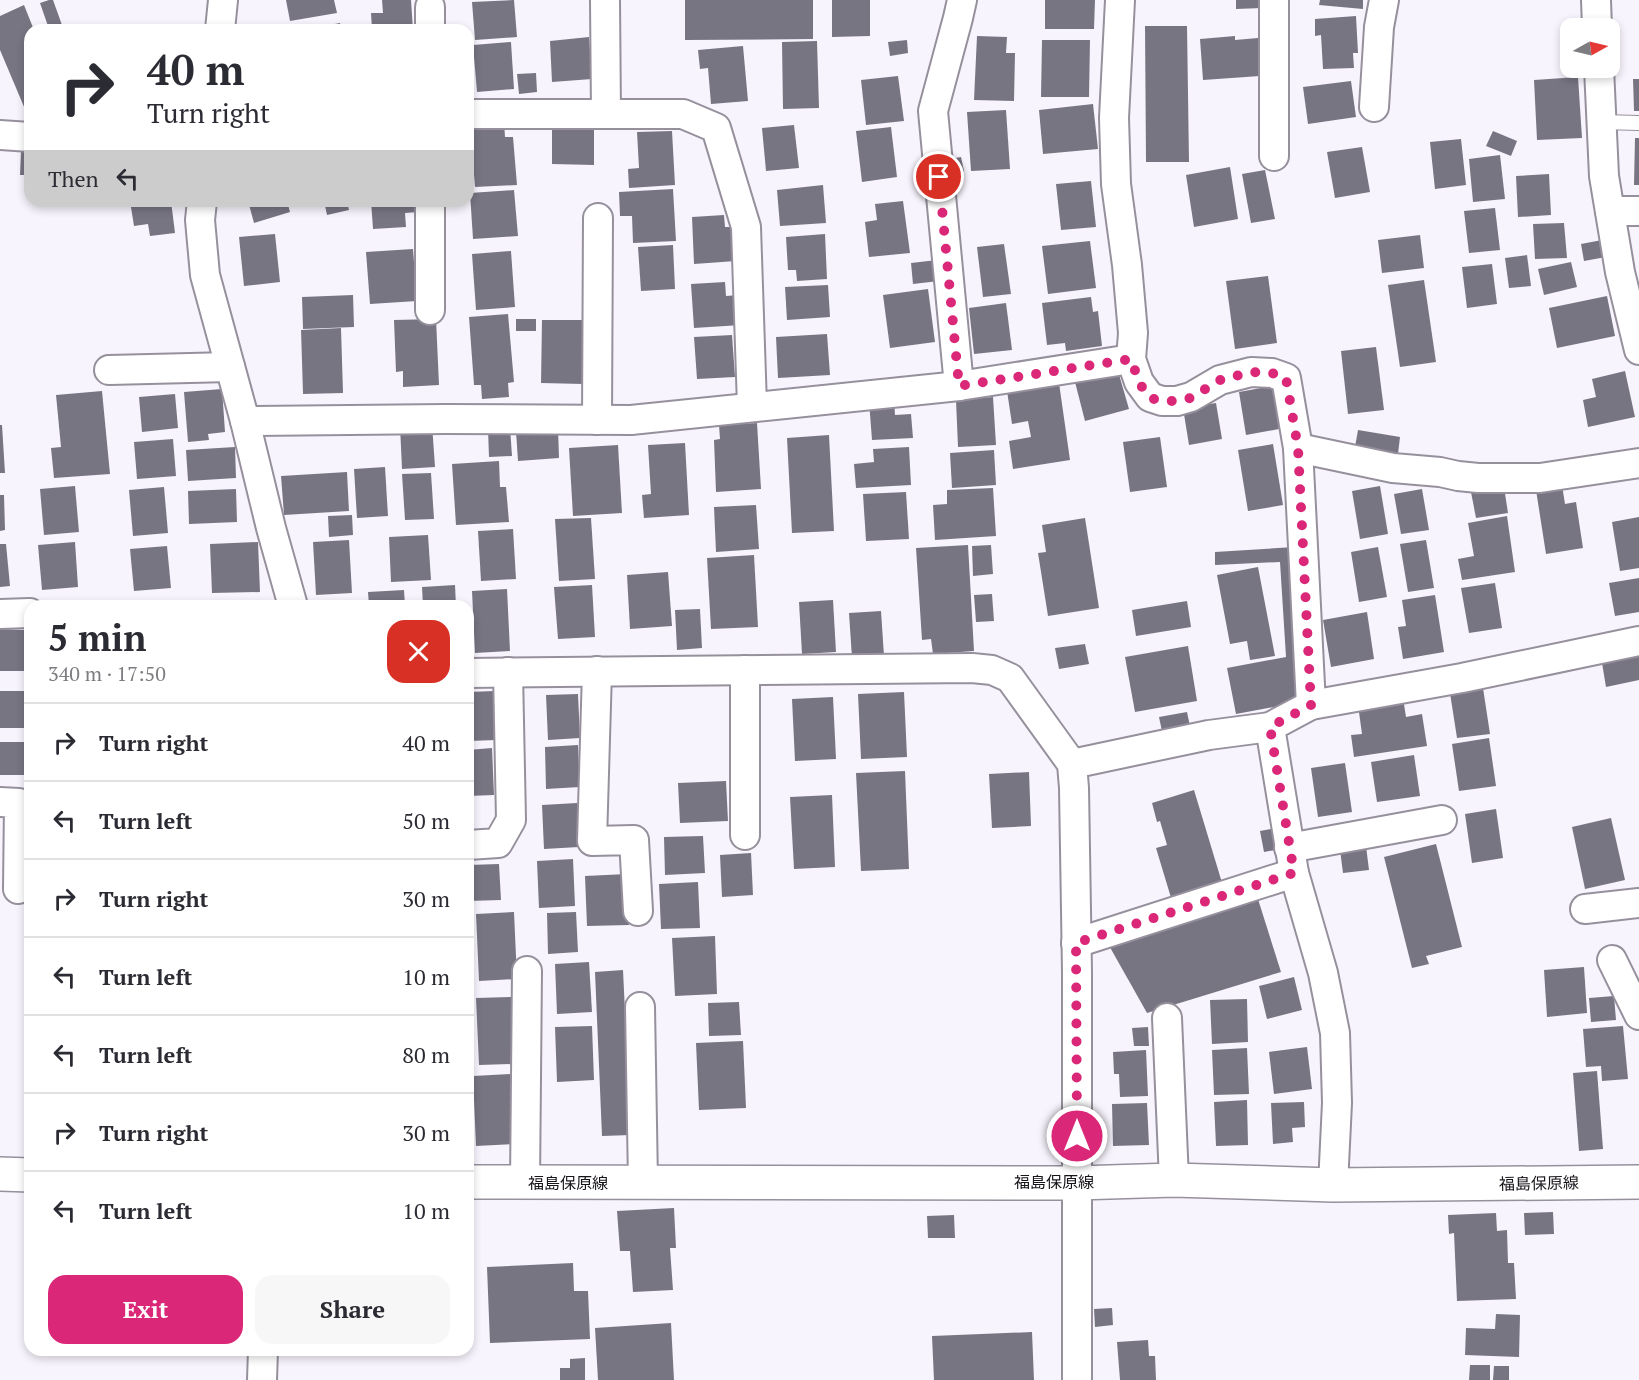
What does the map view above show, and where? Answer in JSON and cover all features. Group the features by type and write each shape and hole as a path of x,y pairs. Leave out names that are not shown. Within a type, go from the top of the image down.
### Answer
{"main road":[{"path":"0,1174 24,1175"},
{"name":"福島保原線","path":"474,1182 1077,1183 1174,1180 1333,1185 1639,1182"}],"street":[{"path":"221,24 223,0"},
{"path":"605,0 606,114"},
{"path":"959,386 933,111 962,0"},
{"path":"1120,0 1114,118 1116,184 1133,333 1131,359 1145,392 1150,398 1162,401 1191,398 1220,380 1251,372 1272,373 1286,378 1298,448 1311,705"},
{"path":"1274,0 1275,156"},
{"path":"1374,107 1379,27 1384,0"},
{"path":"1596,0 1597,18"},
{"path":"1599,78 1604,176 1620,272 1639,350"},
{"path":"474,114 682,114 716,128 746,226 752,406"},
{"path":"0,135 24,137"},
{"path":"201,207 200,220 205,275 291,600"},
{"path":"430,207 430,310"},
{"path":"1610,211 1639,211"},
{"path":"597,420 598,218"},
{"path":"245,421 631,420 959,386 1131,359"},
{"path":"109,370 230,367"},
{"path":"1298,448 1392,468 1478,478 1540,478 1639,463"},
{"path":"0,614 24,613"},
{"path":"1072,764 1209,735 1270,727 1311,705 1462,678 1639,641"},
{"path":"474,672 972,668 992,670 1010,678 1072,764 1076,943 1077,1380"},
{"path":"745,670 745,835"},
{"path":"597,671 592,841 634,840 638,910"},
{"path":"474,845 498,843 511,820 508,672"},
{"path":"1270,727 1291,860 1323,973 1335,1033 1337,1103 1333,1185"},
{"path":"0,802 19,803 18,889"},
{"path":"1076,943 1291,860 1442,820"},
{"path":"1585,909 1639,903"},
{"path":"1612,960 1639,1015"},
{"path":"525,1183 527,970"},
{"path":"640,1007 643,1183"},
{"path":"1167,1018 1174,1180"},
{"path":"262,1356 262,1380"}],"lane":[{"path":"1601,122 1639,123"}],"building":[{"path":"53,0 62,24 47,24 40,3"},
{"path":"286,0 334,0 337,13 290,21"},
{"path":"382,0 411,0 413,24 372,24 371,13 383,13"},
{"path":"514,0 517,37 475,40 472,2"},
{"path":"685,0 813,0 813,39 685,40"},
{"path":"832,0 870,0 870,36 832,37"},
{"path":"1045,0 1095,0 1094,29 1045,29"},
{"path":"1236,0 1261,0 1262,8 1236,9"},
{"path":"1320,0 1363,0 1363,9 1319,5"},
{"path":"24,5 32,24 24,24 24,107 0,50 0,16"},
{"path":"1356,16 1358,53 1353,53 1354,68 1323,69 1321,35 1315,36 1315,19"},
{"path":"1145,26 1187,26 1189,162 1146,162"},
{"path":"977,36 1007,37 1006,53 1015,53 1014,101 974,100"},
{"path":"1235,36 1235,40 1258,38 1260,76 1203,80 1200,39"},
{"path":"589,37 592,79 552,82 550,41"},
{"path":"907,40 908,53 890,56 888,42"},
{"path":"1042,40 1090,40 1089,97 1041,97"},
{"path":"817,41 819,108 783,109 782,42"},
{"path":"511,42 514,89 477,92 474,45"},
{"path":"743,46 748,101 711,104 708,68 700,69 698,50"},
{"path":"536,73 537,92 519,94 517,74"},
{"path":"898,76 904,121 866,125 861,80"},
{"path":"1578,78 1582,138 1537,140 1534,80"},
{"path":"1633,79 1639,79 1639,111 1634,111"},
{"path":"1351,81 1356,117 1308,124 1303,87"},
{"path":"1093,104 1098,149 1043,154 1039,110"},
{"path":"1006,110 1010,169 971,171 967,112"},
{"path":"504,122 505,137 513,137 517,185 475,187 474,125"},
{"path":"552,125 594,125 594,165 552,164"},
{"path":"794,125 799,168 766,171 762,128"},
{"path":"891,127 897,177 862,182 856,131"},
{"path":"672,131 675,185 629,188 628,169 639,168 637,132"},
{"path":"1493,131 1517,141 1511,156 1486,146"},
{"path":"1635,138 1639,138 1639,185 1634,185"},
{"path":"1461,139 1466,185 1435,189 1430,142"},
{"path":"1362,147 1370,192 1335,198 1327,152"},
{"path":"21,151 24,151 24,175 20,175"},
{"path":"1500,155 1505,199 1473,202 1469,159"},
{"path":"961,157 964,171 947,174 944,160"},
{"path":"1230,167 1238,219 1194,227 1186,175"},
{"path":"1265,170 1275,219 1251,223 1242,174"},
{"path":"1549,174 1551,215 1518,217 1516,176"},
{"path":"1091,181 1096,227 1061,230 1056,184"},
{"path":"823,185 826,223 780,226 777,190"},
{"path":"673,189 676,241 633,243 632,216 620,216 619,192"},
{"path":"514,190 518,236 473,239 471,207 474,207 474,193"},
{"path":"903,201 910,253 869,257 865,222 877,220 875,204"},
{"path":"131,207 172,207 175,233 150,236 148,224 134,226"},
{"path":"250,207 289,207 290,212 254,223"},
{"path":"325,207 348,207 349,210 327,215"},
{"path":"371,207 418,207 418,212 405,213 406,227 373,229"},
{"path":"1495,208 1500,250 1469,253 1464,211"},
{"path":"724,215 725,227 734,227 736,261 694,264 692,217"},
{"path":"1564,223 1567,258 1535,259 1533,224"},
{"path":"275,234 280,282 244,286 239,237"},
{"path":"825,234 827,279 797,281 796,270 788,270 786,237"},
{"path":"1420,235 1424,268 1382,273 1378,240"},
{"path":"1602,240 1606,257 1584,261 1581,244"},
{"path":"1090,241 1096,288 1048,294 1042,246"},
{"path":"1004,244 1011,294 983,297 977,247"},
{"path":"673,245 675,289 641,291 638,247"},
{"path":"413,249 417,301 370,304 366,252"},
{"path":"511,251 515,307 476,310 472,254"},
{"path":"1527,255 1531,286 1509,288 1505,258"},
{"path":"937,260 939,281 913,284 911,263"},
{"path":"1571,262 1577,287 1544,295 1538,269"},
{"path":"1492,264 1497,304 1467,308 1462,267"},
{"path":"1268,276 1277,343 1235,349 1226,281"},
{"path":"1424,280 1436,362 1400,367 1388,285"},
{"path":"725,282 726,296 739,295 741,325 694,328 691,284"},
{"path":"828,285 830,317 787,320 785,287"},
{"path":"928,289 935,342 890,348 883,295"},
{"path":"353,295 354,327 303,329 302,297"},
{"path":"1607,296 1615,336 1557,348 1549,308"},
{"path":"1091,297 1093,312 1098,311 1102,346 1066,351 1065,343 1047,345 1042,303"},
{"path":"1006,303 1012,350 974,354 969,308"},
{"path":"508,314 514,382 508,383 509,397 482,399 481,385 474,385 469,317"},
{"path":"436,319 439,385 403,387 403,371 396,372 394,320"},
{"path":"516,319 536,319 536,331 516,331"},
{"path":"542,320 583,320 583,384 541,383"},
{"path":"341,328 343,393 303,394 301,330"},
{"path":"827,334 830,375 778,378 776,337"},
{"path":"732,335 735,377 697,379 694,337"},
{"path":"1376,347 1384,410 1348,414 1341,351"},
{"path":"1118,371 1129,409 1085,421 1075,382"},
{"path":"1625,371 1635,417 1588,427 1583,400 1596,397 1592,379"},
{"path":"1059,383 1070,460 1013,469 1009,441 1031,437 1028,421 1012,424 1007,391"},
{"path":"1272,386 1279,429 1246,435 1239,392"},
{"path":"222,389 225,432 208,434 209,440 188,442 184,392"},
{"path":"102,391 110,474 54,478 51,448 61,447 56,395"},
{"path":"175,394 178,428 142,432 139,397"},
{"path":"993,397 996,445 958,447 956,400"},
{"path":"894,399 895,415 911,414 913,438 872,440 869,401"},
{"path":"1216,403 1222,439 1189,445 1183,408"},
{"path":"757,423 761,489 716,492 714,440 720,439 719,425"},
{"path":"432,424 435,467 402,469 400,426"},
{"path":"0,425 2,425 5,473 0,473"},
{"path":"510,427 512,456 489,457 488,429"},
{"path":"558,428 559,458 518,461 516,431"},
{"path":"1358,430 1400,437 1398,454 1355,447"},
{"path":"829,435 834,531 792,533 787,438"},
{"path":"1160,437 1167,487 1130,492 1123,442"},
{"path":"173,439 176,476 137,479 134,442"},
{"path":"685,443 689,515 644,518 642,495 651,494 648,445"},
{"path":"1273,444 1283,505 1248,511 1238,450"},
{"path":"618,445 622,513 573,516 569,448"},
{"path":"235,447 236,478 188,481 186,450"},
{"path":"909,447 911,485 856,488 854,464 874,462 873,449"},
{"path":"994,450 996,485 952,488 950,453"},
{"path":"499,461 500,487 506,487 509,522 456,525 452,464"},
{"path":"385,467 388,516 357,518 354,469"},
{"path":"347,472 349,511 284,515 281,476"},
{"path":"431,473 434,519 405,520 402,474"},
{"path":"1562,485 1565,504 1576,502 1583,548 1546,554 1536,490"},
{"path":"75,486 79,532 44,535 40,489"},
{"path":"1380,486 1388,534 1360,539 1352,491"},
{"path":"164,487 168,533 133,536 129,490"},
{"path":"1504,487 1508,513 1476,518 1471,492"},
{"path":"993,488 996,536 935,540 933,505 947,504 947,490"},
{"path":"236,489 237,522 189,524 188,491"},
{"path":"1422,489 1429,530 1401,534 1394,494"},
{"path":"906,492 909,539 866,541 863,494"},
{"path":"0,495 4,495 5,530 0,531"},
{"path":"756,505 759,549 716,552 714,507"},
{"path":"352,515 353,535 329,537 328,516"},
{"path":"1507,516 1515,572 1462,580 1458,559 1474,556 1468,523"},
{"path":"1639,517 1639,568 1620,571 1612,522"},
{"path":"591,518 595,579 559,581 555,519"},
{"path":"1085,518 1099,608 1048,616 1038,553 1046,552 1042,525"},
{"path":"513,529 516,579 481,581 478,531"},
{"path":"428,535 431,580 391,582 389,537"},
{"path":"349,540 352,593 316,595 313,542"},
{"path":"1426,540 1434,588 1408,592 1400,544"},
{"path":"75,542 78,587 42,590 38,545"},
{"path":"258,542 260,592 212,593 210,544"},
{"path":"0,544 6,544 10,586 0,587"},
{"path":"968,545 974,651 933,654 931,639 922,640 916,548"},
{"path":"991,545 993,574 973,576 972,546"},
{"path":"167,546 171,588 134,591 130,549"},
{"path":"1294,547 1300,702 1236,714 1227,668 1286,657 1280,562 1215,565 1215,552"},
{"path":"1378,547 1387,597 1359,602 1351,552"},
{"path":"754,555 758,627 711,629 707,558"},
{"path":"1258,567 1275,656 1250,660 1247,641 1230,644 1217,575"},
{"path":"668,572 672,626 630,629 627,575"},
{"path":"1639,578 1639,612 1615,616 1609,583"},
{"path":"1495,583 1502,628 1469,633 1461,588"},
{"path":"455,585 456,600 423,600 422,587"},
{"path":"592,585 595,637 558,639 554,587"},
{"path":"507,589 510,651 475,653 472,591"},
{"path":"404,590 405,600 369,600 368,592"},
{"path":"992,594 994,621 976,622 974,595"},
{"path":"1435,595 1444,652 1403,659 1398,627 1406,626 1402,600"},
{"path":"833,600 836,652 802,654 799,602"},
{"path":"1187,601 1191,627 1136,636 1132,610"},
{"path":"700,609 702,648 677,650 675,610"},
{"path":"881,611 884,656 852,658 849,613"},
{"path":"1367,612 1374,659 1331,667 1323,620"},
{"path":"0,629 24,630 24,671 0,671"},
{"path":"1085,644 1089,664 1059,669 1055,648"},
{"path":"1188,646 1197,701 1135,712 1125,657"},
{"path":"1639,650 1639,680 1606,687 1601,657"},
{"path":"1483,688 1490,734 1457,738 1450,693"},
{"path":"0,691 24,691 24,728 0,728"},
{"path":"495,691 497,740 474,741 474,692"},
{"path":"904,692 907,757 861,759 858,694"},
{"path":"578,694 580,738 548,740 546,695"},
{"path":"833,697 836,759 795,761 792,699"},
{"path":"1403,698 1406,717 1422,714 1427,746 1354,757 1351,735 1362,734 1358,705"},
{"path":"1187,712 1191,731 1163,736 1159,717"},
{"path":"1489,738 1496,786 1459,791 1452,744"},
{"path":"0,742 24,742 24,775 0,775"},
{"path":"578,745 580,787 546,789 545,747"},
{"path":"492,748 494,795 474,796 474,750"},
{"path":"1414,755 1420,796 1377,802 1371,762"},
{"path":"1345,763 1352,812 1318,817 1311,768"},
{"path":"905,771 909,869 861,871 856,773"},
{"path":"1029,772 1031,826 992,828 989,774"},
{"path":"726,781 728,821 680,823 678,783"},
{"path":"1194,790 1223,886 1172,901 1156,848 1167,845 1152,803"},
{"path":"832,795 835,867 794,869 790,797"},
{"path":"577,803 579,847 544,849 542,805"},
{"path":"1496,809 1503,858 1472,863 1465,814"},
{"path":"1611,818 1625,880 1585,889 1572,827"},
{"path":"1276,828 1280,849 1264,852 1260,831"},
{"path":"703,836 705,873 665,875 664,837"},
{"path":"1436,844 1462,947 1426,956 1429,964 1412,968 1384,857"},
{"path":"1366,846 1369,870 1343,873 1340,850"},
{"path":"751,853 753,895 722,897 720,855"},
{"path":"573,859 575,906 539,908 537,861"},
{"path":"499,864 501,900 474,901 474,865"},
{"path":"627,874 629,925 587,926 585,876"},
{"path":"698,882 700,928 661,929 659,884"},
{"path":"1257,896 1281,972 1147,1013 1107,942"},
{"path":"514,912 517,979 479,981 476,914"},
{"path":"576,912 578,952 548,954 547,913"},
{"path":"715,936 717,994 675,996 672,938"},
{"path":"589,962 592,1012 557,1014 555,964"},
{"path":"1584,967 1587,1013 1547,1017 1544,970"},
{"path":"623,970 631,1135 602,1136 595,972"},
{"path":"1294,977 1302,1010 1267,1019 1259,986"},
{"path":"1614,996 1616,1020 1591,1022 1589,998"},
{"path":"512,997 514,1064 479,1065 476,998"},
{"path":"1247,999 1248,1042 1212,1044 1210,1000"},
{"path":"739,1002 741,1035 709,1036 708,1003"},
{"path":"592,1026 594,1080 557,1082 555,1027"},
{"path":"1623,1026 1628,1079 1602,1081 1601,1066 1586,1067 1583,1029"},
{"path":"1148,1027 1149,1046 1134,1046 1132,1028"},
{"path":"743,1041 746,1108 699,1110 696,1043"},
{"path":"1307,1047 1312,1089 1274,1094 1269,1052"},
{"path":"1247,1048 1249,1094 1214,1095 1212,1050"},
{"path":"1146,1050 1148,1096 1120,1097 1119,1074 1114,1074 1113,1052"},
{"path":"1597,1071 1603,1149 1579,1151 1573,1073"},
{"path":"512,1074 515,1144 476,1146 474,1076"},
{"path":"1247,1100 1248,1145 1216,1146 1214,1102"},
{"path":"1304,1102 1305,1127 1292,1128 1293,1142 1273,1144 1271,1103"},
{"path":"1147,1103 1149,1145 1113,1146 1112,1104"},
{"path":"674,1208 676,1248 670,1248 673,1290 633,1292 630,1251 620,1251 617,1211"},
{"path":"1553,1212 1554,1234 1525,1235 1524,1213"},
{"path":"1496,1213 1497,1231 1507,1230 1508,1263 1514,1263 1516,1299 1457,1301 1454,1233 1449,1234 1448,1215"},
{"path":"954,1215 955,1238 928,1238 927,1216"},
{"path":"573,1263 574,1291 588,1291 590,1339 490,1343 487,1267"},
{"path":"1112,1308 1113,1325 1095,1327 1094,1309"},
{"path":"1496,1314 1520,1315 1519,1357 1465,1355 1466,1328 1495,1329"},
{"path":"671,1323 674,1380 598,1380 595,1328"},
{"path":"1032,1332 1034,1380 934,1380 932,1336"},
{"path":"1148,1340 1149,1356 1155,1356 1156,1380 1120,1380 1117,1342"},
{"path":"585,1358 585,1380 560,1380 560,1368 570,1368 570,1359"},
{"path":"1470,1365 1490,1365 1490,1380 1469,1380"},
{"path":"1494,1366 1509,1366 1509,1380 1493,1380"}],"route":[{"path":"939,177 959,386 1131,359 1139,382 1150,398 1177,401 1191,398 1220,380 1251,372 1272,373 1286,378 1298,448 1311,705 1270,727 1294,873 1076,943 1077,1136"}]}
